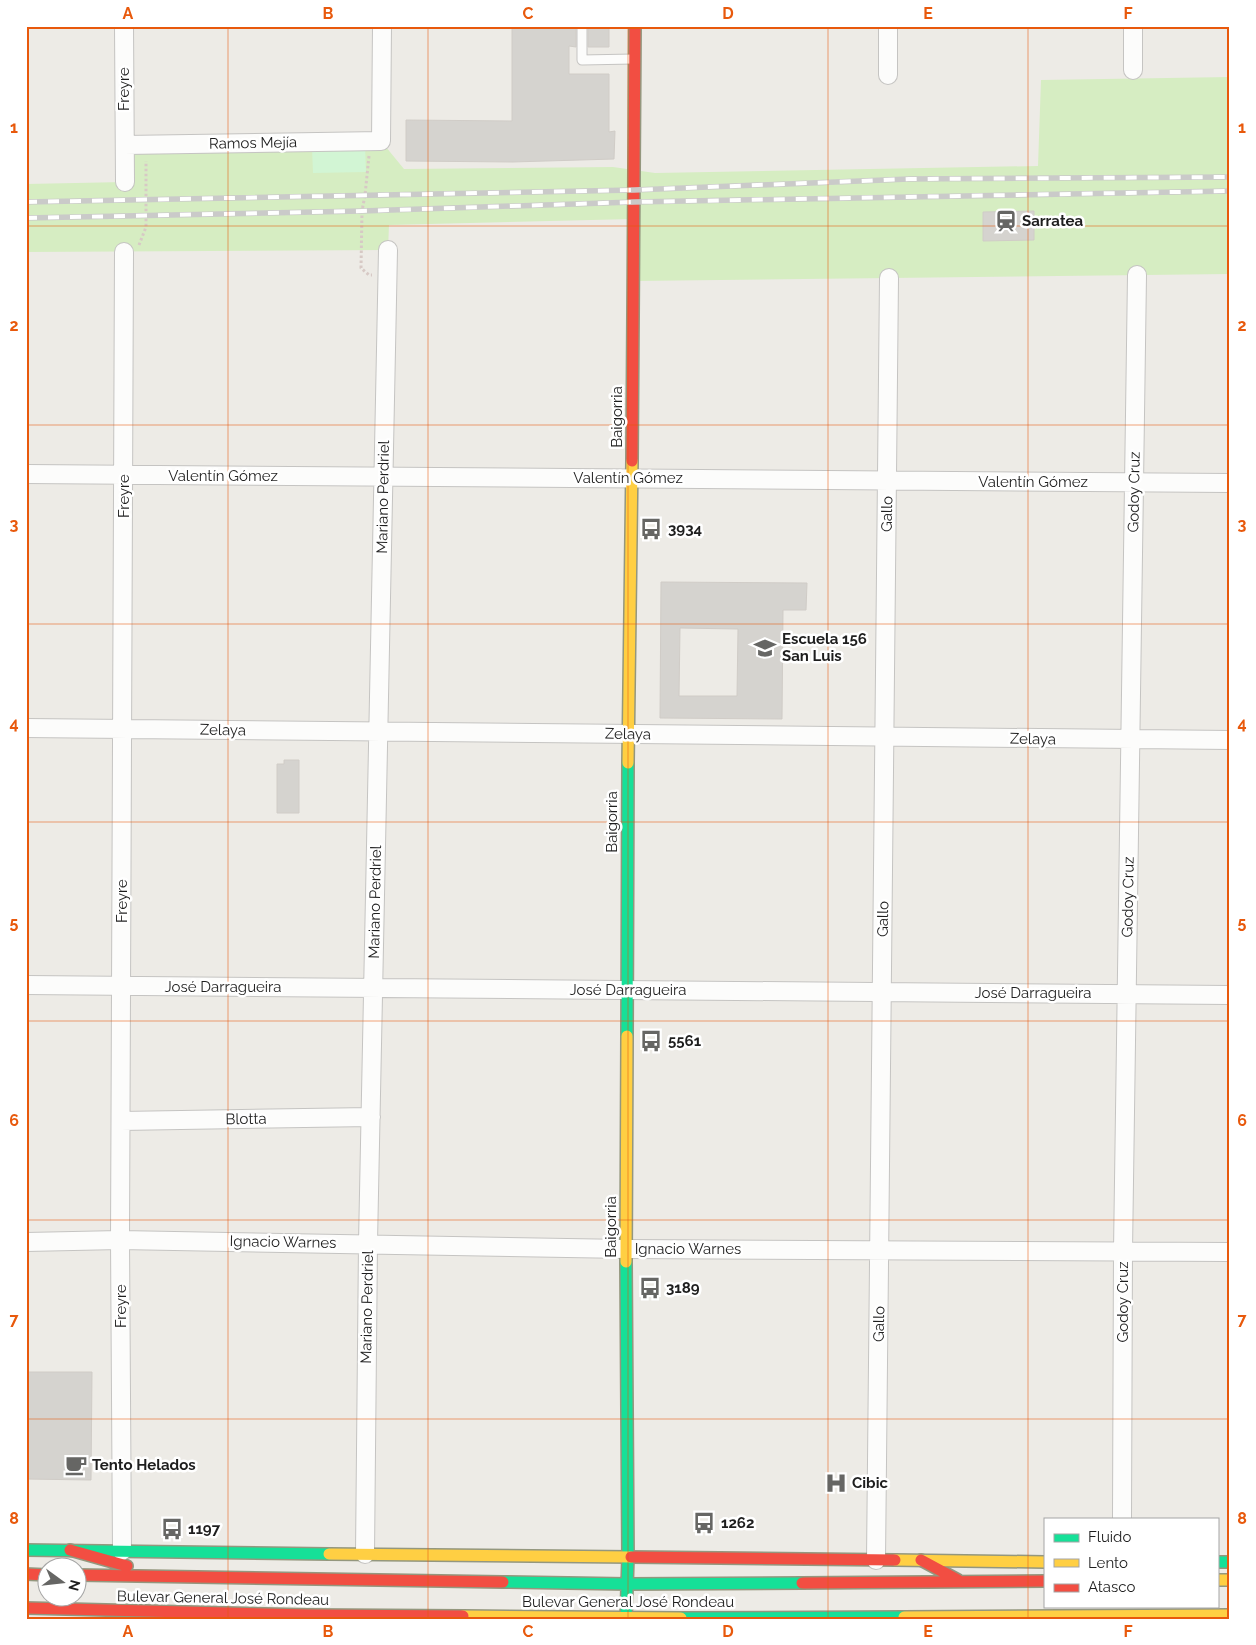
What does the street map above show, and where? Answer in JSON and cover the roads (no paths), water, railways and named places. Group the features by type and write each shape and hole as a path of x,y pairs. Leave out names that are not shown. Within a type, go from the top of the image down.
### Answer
{"main road":[{"name":"Baigorria","path":"626,1618 628,1557 626,1249 628,734 635,26"},
{"path":"26,1550 1044,1562"},
{"path":"70,1550 162,1576"},
{"path":"921,1560 961,1582"},
{"name":"Bulevar General José Rondeau","path":"88,1575 627,1584 1044,1581"},
{"name":"Bulevar General José Rondeau","path":"26,1608 308,1616 626,1618 1230,1616"},
{"path":"308,1616 323,1619"}],"street":[{"name":"Freyre","path":"124,26 125,182"},
{"name":"Ramos Mejía","path":"124,145 380,141 382,26"},
{"path":"888,26 888,75"},
{"path":"1133,26 1134,70"},
{"name":"Mariano Perdriel","path":"365,1554 370,1117 388,250"},
{"name":"Freyre","path":"122,1551 120,1240 122,729 124,475 131,252"},
{"name":"Godoy Cruz","path":"1122,1518 1123,1251 1137,275"},
{"name":"Gallo","path":"876,1560 889,278"},
{"name":"Valentín Gómez","path":"26,474 1230,483"},
{"name":"Zelaya","path":"26,728 1230,740"},
{"name":"José Darragueira","path":"26,985 1230,995"},
{"name":"Blotta","path":"121,1121 370,1117"},
{"name":"Ignacio Warnes","path":"26,1242 120,1240 626,1249 1230,1252"}],"lane":[{"path":"582,26 582,60 635,60"}],"railway":[{"path":"26,202 634,190 909,179 1230,177"},
{"path":"26,218 362,211 634,202 1230,191"}],"place":[{"name":"Sarratea","path":"1006,221"},
{"name":"3934","path":"651,529"},
{"name":"Escuela 156 San Luis","path":"765,648"},
{"name":"5561","path":"651,1041"},
{"name":"3189","path":"650,1288"},
{"name":"Tento Helados","path":"76,1465"},
{"name":"Cibic","path":"836,1483"},
{"name":"1262","path":"704,1523"},
{"name":"1197","path":"172,1529"}]}
